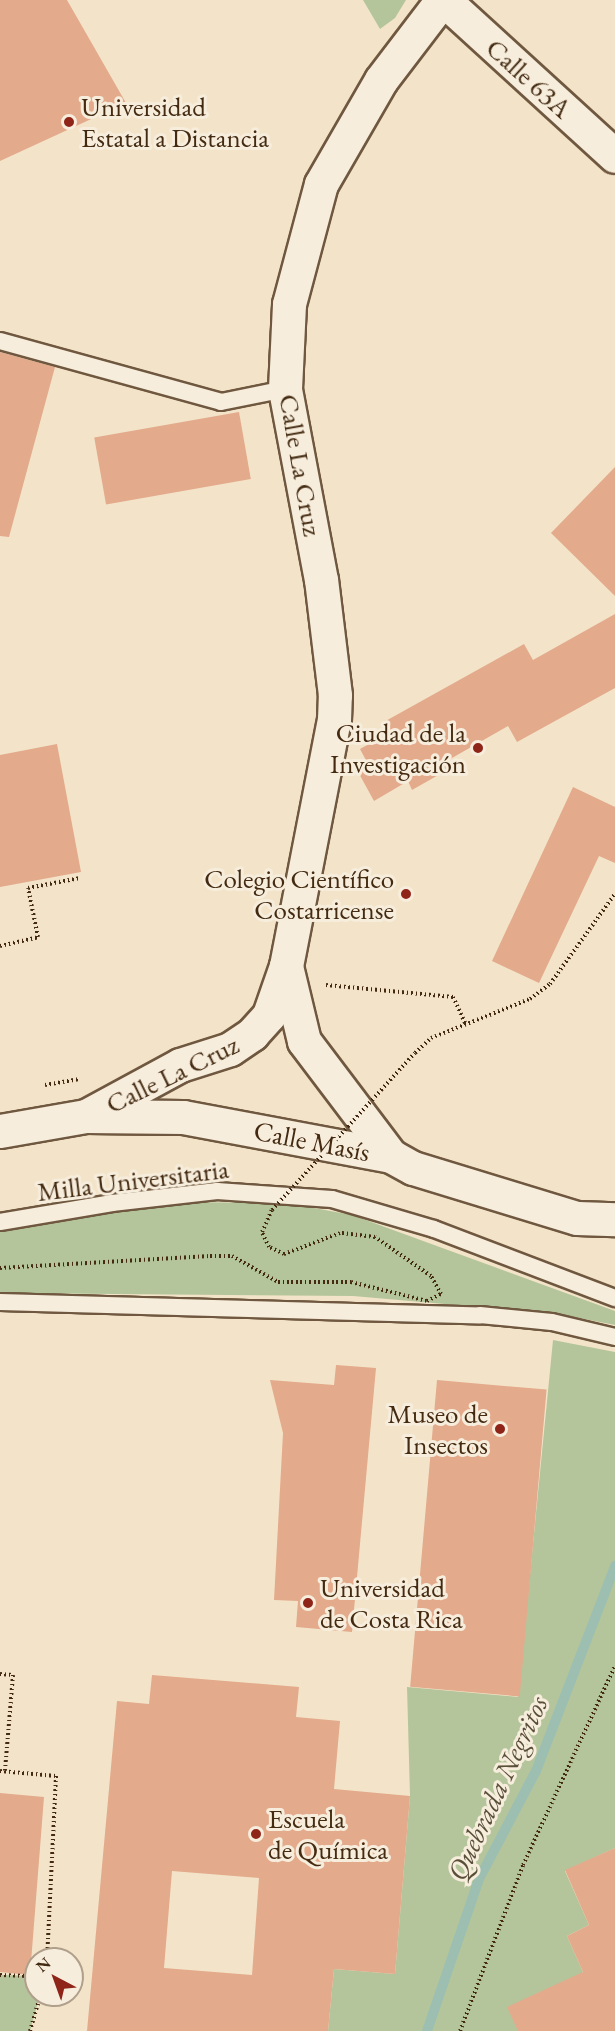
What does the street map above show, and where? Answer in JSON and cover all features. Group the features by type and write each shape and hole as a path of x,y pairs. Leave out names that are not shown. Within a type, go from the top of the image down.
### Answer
{"street":[{"name":"Calle 63A","path":"443,0 615,156"},
{"name":"Calle La Cruz","path":"86,1116 180,1065 230,1049 252,1034 269,1015 288,974 334,720 335,695 321,580 285,389 289,304 321,184 381,81 443,0"},
{"name":"Calle La Cruz","path":"288,974 304,1041 391,1156"},
{"name":"Calle Masís","path":"0,1131 86,1116 183,1117 391,1156 413,1168 577,1218 615,1219"}],"lane":[{"path":"0,341 221,402 285,389"},
{"name":"Milla Universitaria","path":"0,1222 112,1203 217,1191 332,1199 434,1229 615,1298"},
{"path":"0,1302 480,1315 552,1322 615,1337"}],"path":[{"path":"0,946 38,937 28,888 80,879"},
{"path":"0,1268 232,1256 278,1282 351,1282 427,1301 441,1294 431,1276 375,1237 340,1233 284,1254 269,1247 262,1232 272,1210 415,1053 431,1038 530,999 550,984 615,894"},
{"path":"288,974 453,997 466,1025"},
{"path":"460,2031 523,1864 615,1666"},
{"path":"0,1674 14,1675 3,1771 56,1776 47,1947"},
{"path":"0,1975 24,1976"},
{"path":"30,2031 37,2007"}],"green space":[{"path":"363,0 406,0 395,18 380,29"},
{"path":"175,1202 287,1203 352,1215 615,1311 615,1325 559,1314 353,1296 0,1293 0,1231"},
{"path":"553,1340 615,1352 615,1848 565,1871 589,1925 567,1936 583,1972 518,2031 328,2031 334,1969 395,1974 410,1796 407,1687 518,1697"},
{"path":"0,1975 24,1976 24,2007 37,2007 30,2031 0,2031"}],"building":[{"name":"Universidad Estatal a Distancia","path":"0,0 67,0 126,103 0,161"},
{"path":"0,352 55,367 9,537 0,536"},
{"path":"239,412 251,479 106,504 94,438"},
{"path":"615,467 615,596 551,533"},
{"path":"615,614 615,688 517,742 508,726 445,762 449,769 412,790 408,781 374,801 357,770 368,764 360,749 387,734 382,723 524,644 533,660"},
{"path":"57,744 81,872 0,887 0,755"},
{"path":"573,787 615,807 615,863 599,856 539,983 492,961"},
{"path":"336,1365 376,1368 352,1632 296,1627 298,1601 274,1600 283,1433 270,1380 334,1385"},
{"path":"437,1380 547,1390 520,1696 410,1687"},
{"name":"Escuela de Química","path":"152,1675 299,1687 296,1717 340,1721 334,1789 410,1796 395,1974 334,1969 328,2031 87,2031 117,1701 149,1704","holes":["172,1871 259,1878 252,1975 164,1968"]},
{"path":"0,1793 44,1797 32,1947 24,1947 24,1974 0,1972"},
{"path":"615,1848 615,2031 518,2031 507,2007 583,1972 567,1936 589,1925 565,1870"}],"waterway":[{"name":"Quebrada Negritos","path":"427,2031 479,1879 536,1771 615,1566"}],"place":[{"name":"Universidad Estatal a Distancia","path":"69,122"},
{"name":"Ciudad de la Investigación","path":"478,748"},
{"name":"Colegio Científico Costarricense","path":"406,894"},
{"name":"Museo de Insectos","path":"500,1429"},
{"name":"Universidad de Costa Rica","path":"308,1603"},
{"name":"Escuela de Química","path":"256,1834"}]}
